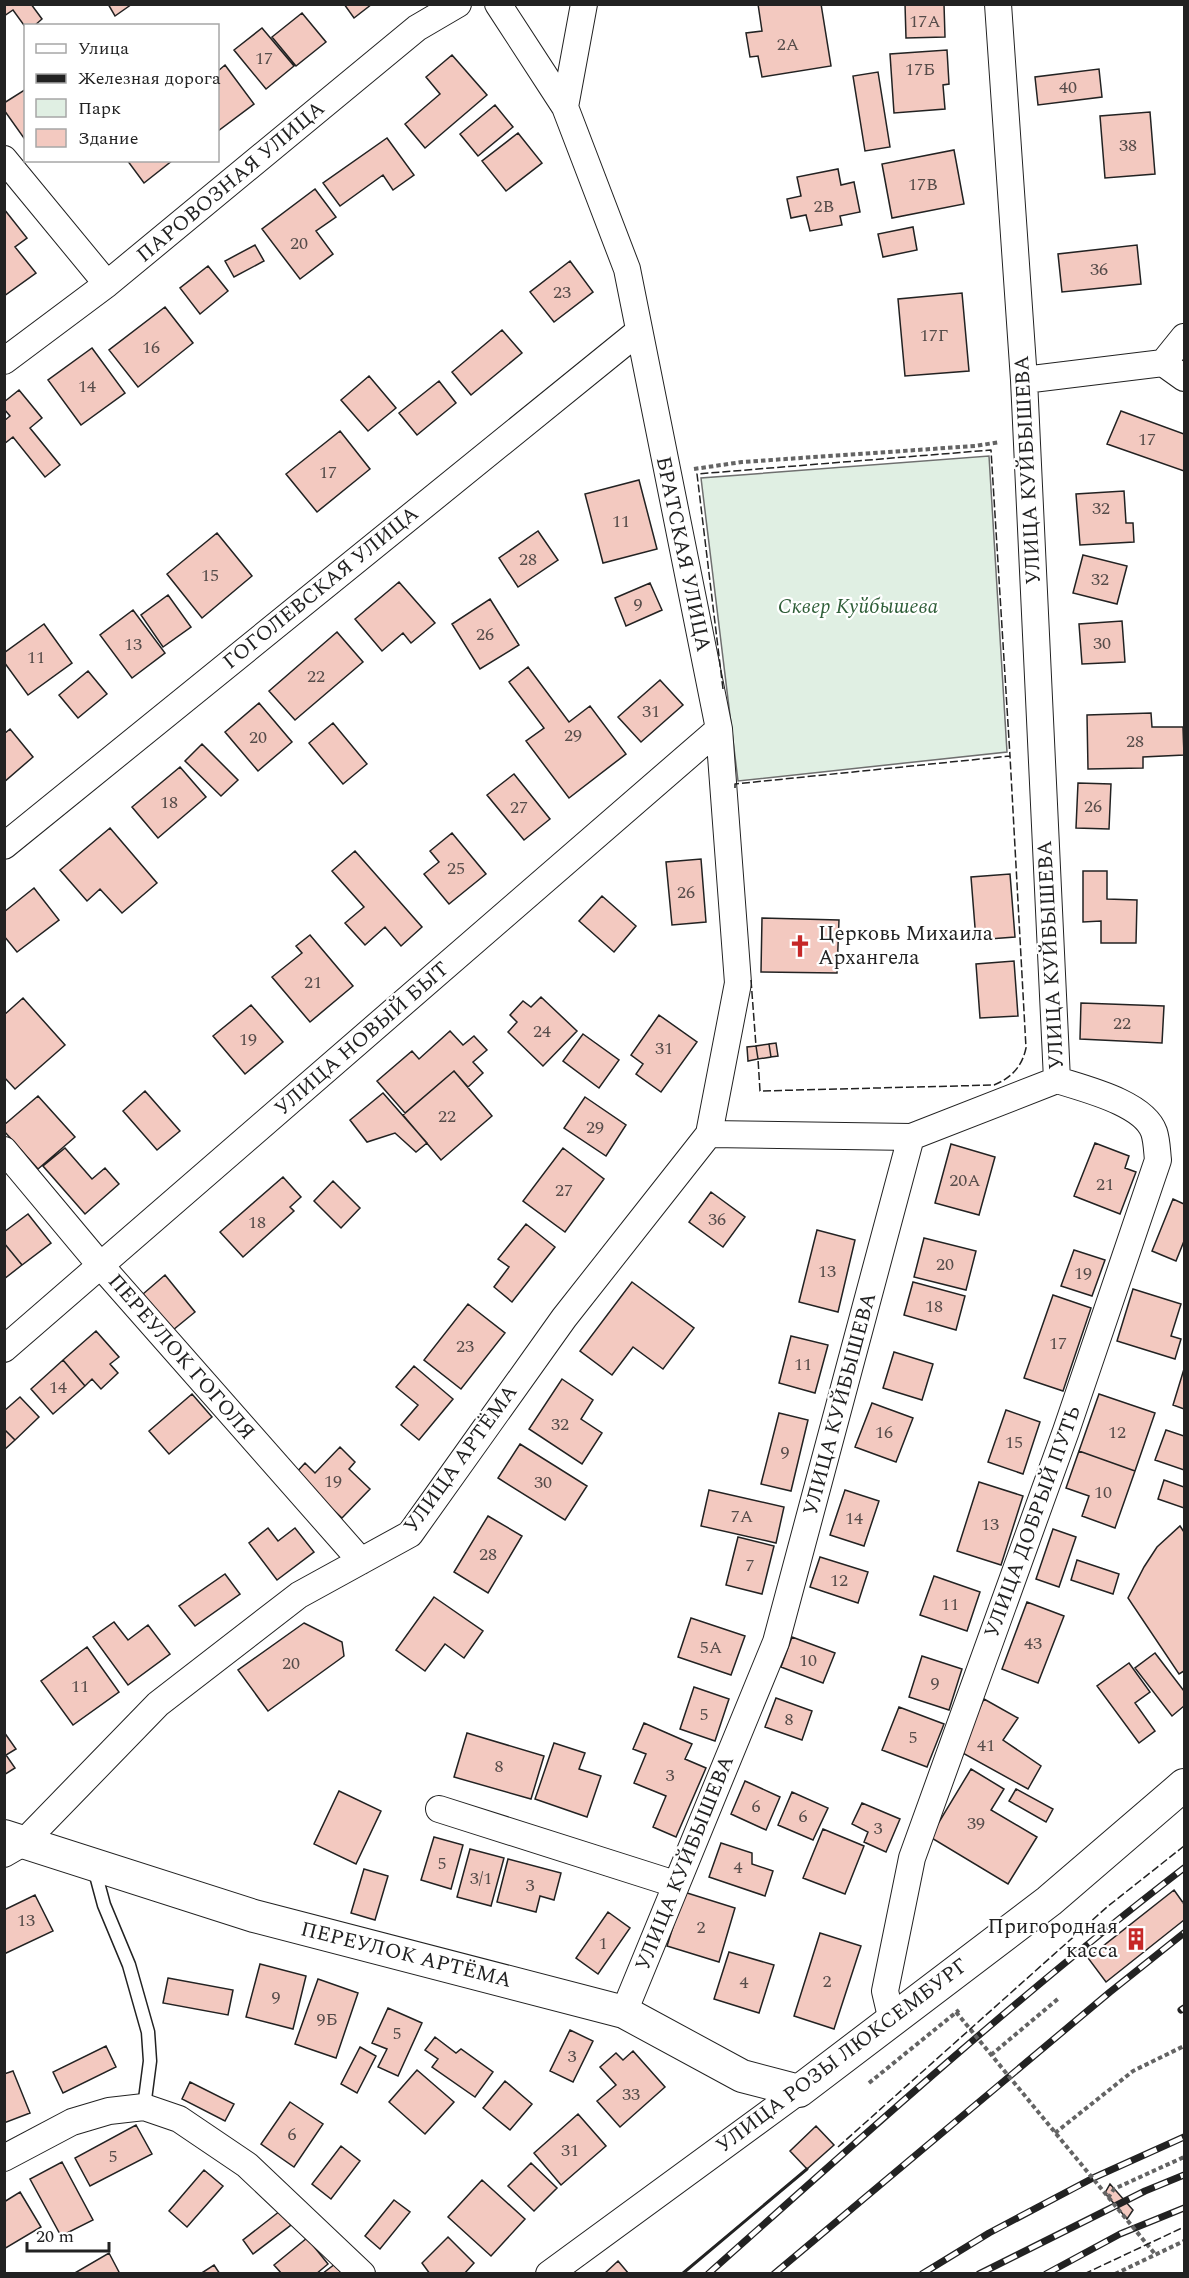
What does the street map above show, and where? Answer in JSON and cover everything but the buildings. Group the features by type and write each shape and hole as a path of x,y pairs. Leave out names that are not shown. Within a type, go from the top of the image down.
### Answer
{"street":[{"path":"417,28 429,4"},
{"name":"ПАРОВОЗНАЯ УЛИЦА","path":"4,361 107,284 417,28 458,4"},
{"name":"БРАТСКАЯ УЛИЦА","path":"498,4 565,107 627,269 719,729 738,983 709,1134"},
{"path":"565,107 584,4"},
{"name":"УЛИЦА КУЙБЫШЕВА","path":"624,2012 776,1642 911,1137 1058,1080 1027,432 998,4"},
{"path":"4,159 107,284"},
{"name":"ГОГОЛЕВСКАЯ УЛИЦА","path":"4,846 638,332"},
{"path":"1164,363 1185,338"},
{"path":"1024,380 1164,363 1185,378"},
{"name":"УЛИЦА НОВЫЙ БЫТ","path":"4,1348 719,729"},
{"name":"УЛИЦА ДОБРЫЙ ПУТЬ","path":"892,2021 885,1991 912,1858 1066,1431 1158,1161 1154,1131 1140,1112 1104,1096 1058,1080"},
{"path":"709,1134 911,1137"},
{"name":"УЛИЦА АРТЁМА","path":"11,1844 158,1704 299,1594 410,1534 564,1318 709,1134"},
{"name":"ПЕРЕУЛОК ГОГОЛЯ","path":"4,1150 101,1266 361,1561"},
{"name":"УЛИЦА РОЗЫ ЛЮКСЕМБУРГ","path":"549,2274 799,2091 1049,1901 1185,1785"},
{"path":"439,1809 675,1884"},
{"name":"ПЕРЕУЛОК АРТЁМА","path":"11,1844 94,1866 254,1916 624,2012 742,2076 799,2091"},
{"path":"4,2158 72,2122 109,2111 144,2107 179,2119 247,2165 362,2274"}],"lane":[{"path":"94,1866 105,1905 129,1965 148,2032 150,2061 144,2107"}],"path":[{"path":"667,477 702,467 742,462 975,446 999,442 1027,432"},
{"path":"991,2055 1059,1998"},
{"path":"956,2012 1155,2254"},
{"path":"1055,2133 1133,2071 1185,2046"},
{"path":"1108,2198 1114,2189 1185,2157"},
{"path":"1115,2274 1185,2241"}],"green space":[{"name":"Сквер Куйбышева","path":"989,456 1007,752 738,781 701,478"}],"railway":[{"path":"708,2274 1002,2016 1184,1868"},
{"path":"774,2274 1110,1992 1184,1933"},
{"path":"922,2274 989,2233 1093,2178 1184,2137"},
{"path":"979,2274 1145,2191 1184,2175"},
{"path":"1046,2274 1120,2234 1184,2208"}],"fence":[{"path":"723,689 697,474 991,450 1010,756"},
{"path":"735,788 735,784 1010,756 1026,1048 1022,1061 1015,1071 994,1085 760,1091 758,1059"},
{"path":"751,980 756,1046"},
{"path":"838,2147 1107,1907 1184,1846"},
{"path":"1084,2274 1184,2227"}],"wall":[{"path":"682,2274 807,2169"}],"place":[{"name":"Церковь Михаила Архангела","path":"800,946"},
{"name":"Пригородная касса","path":"1136,1939"}]}
